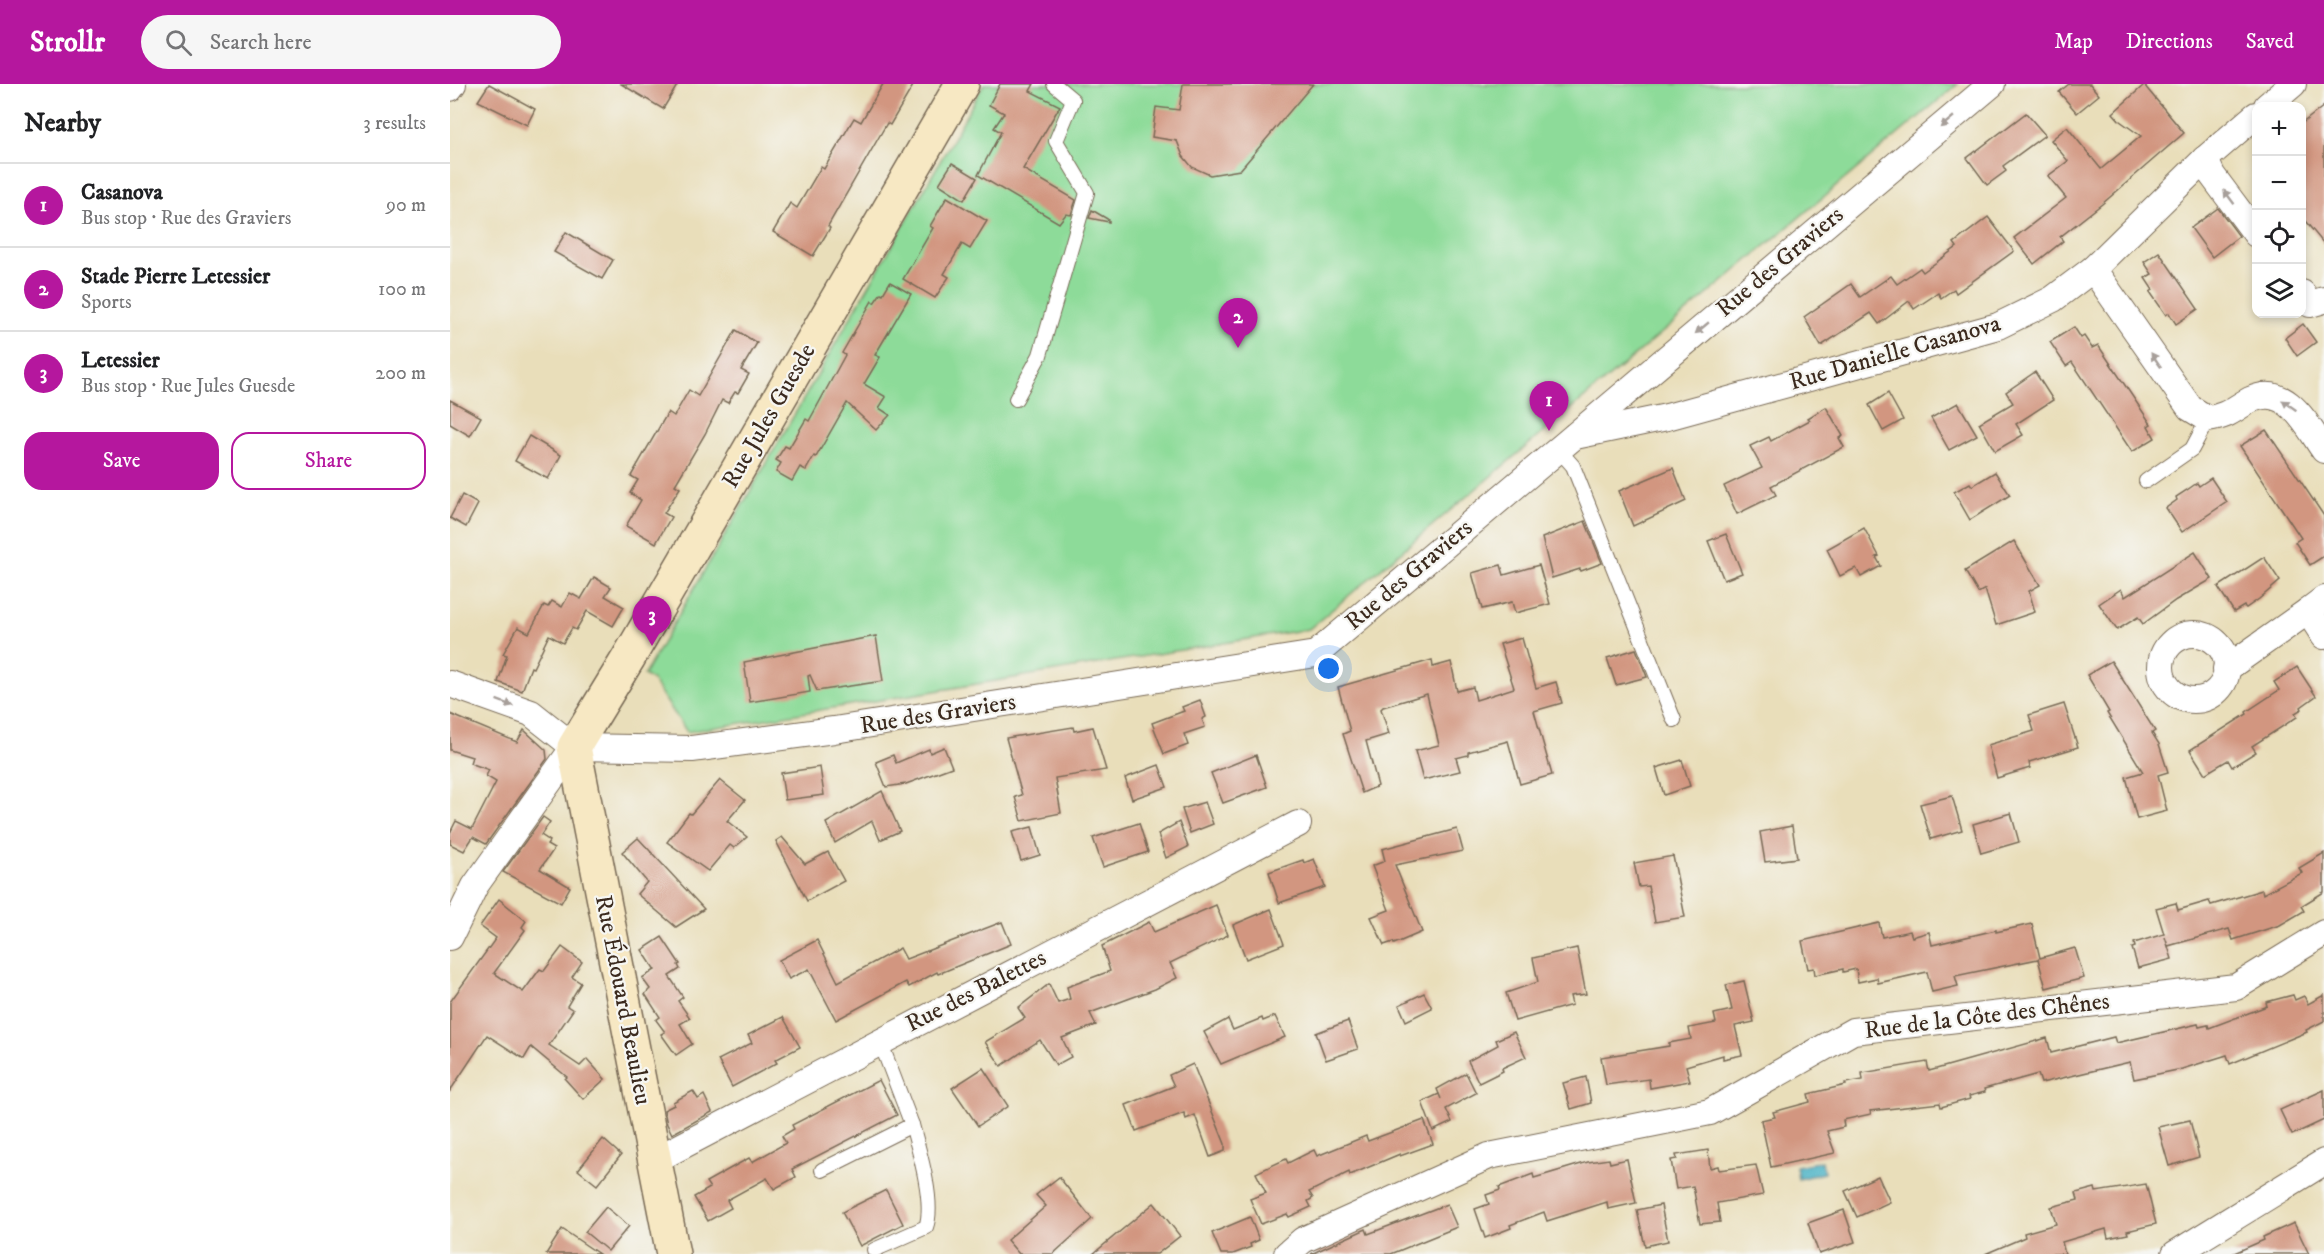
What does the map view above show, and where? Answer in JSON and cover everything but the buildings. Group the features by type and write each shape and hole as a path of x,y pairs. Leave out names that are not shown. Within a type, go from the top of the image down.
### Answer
{"street":[{"path":"450,88 453,84"},
{"name":"Rue Jules Guesde","path":"574,747 629,657 962,84"},
{"name":"Rue des Graviers","path":"574,747 692,749 834,730 1316,654 1992,84"},
{"path":"2272,102 2293,84"},
{"name":"Rue Danielle Casanova","path":"1565,443 1998,326 2053,299 2093,269 2205,159 2252,118"},
{"path":"2205,159 2212,175 2252,229"},
{"path":"2093,269 2190,408 2208,419 2224,416 2252,399 2273,395 2293,405 2324,450"},
{"path":"2306,299 2310,304 2324,300"},
{"path":"2226,669 2316,605 2324,636"},
{"path":"450,684 531,713 574,747 476,886 450,937"},
{"name":"Rue Édouard Beaulieu","path":"574,747 673,1254"},
{"name":"Rue des Balettes","path":"655,1161 880,1041 1298,824"},
{"name":"Rue de la Côte des Chênes","path":"1287,1254 1303,1240 1489,1156 1710,1112 1853,1031 2236,987 2324,933"},
{"path":"2175,1254 2324,1162"}],"lane":[{"path":"1017,399 1040,355 1087,193 1056,141 1073,100 1054,84"},
{"path":"2146,481 2192,449 2208,419"},
{"path":"1565,443 1674,720"},
{"path":"874,1250 926,1227 930,1217 923,1167 912,1125 880,1041"},
{"path":"822,1170 912,1125"}],"green space":[{"path":"984,84 1958,84 1309,629 687,732 652,680 644,675"}],"water":[{"path":"1822,1161 1824,1173 1798,1179 1796,1166"}],"place":[{"name":"Stade Pierre Letessier","path":"1238,348"},
{"name":"Casanova","path":"1549,431"},
{"name":"Letessier","path":"652,646"}]}
